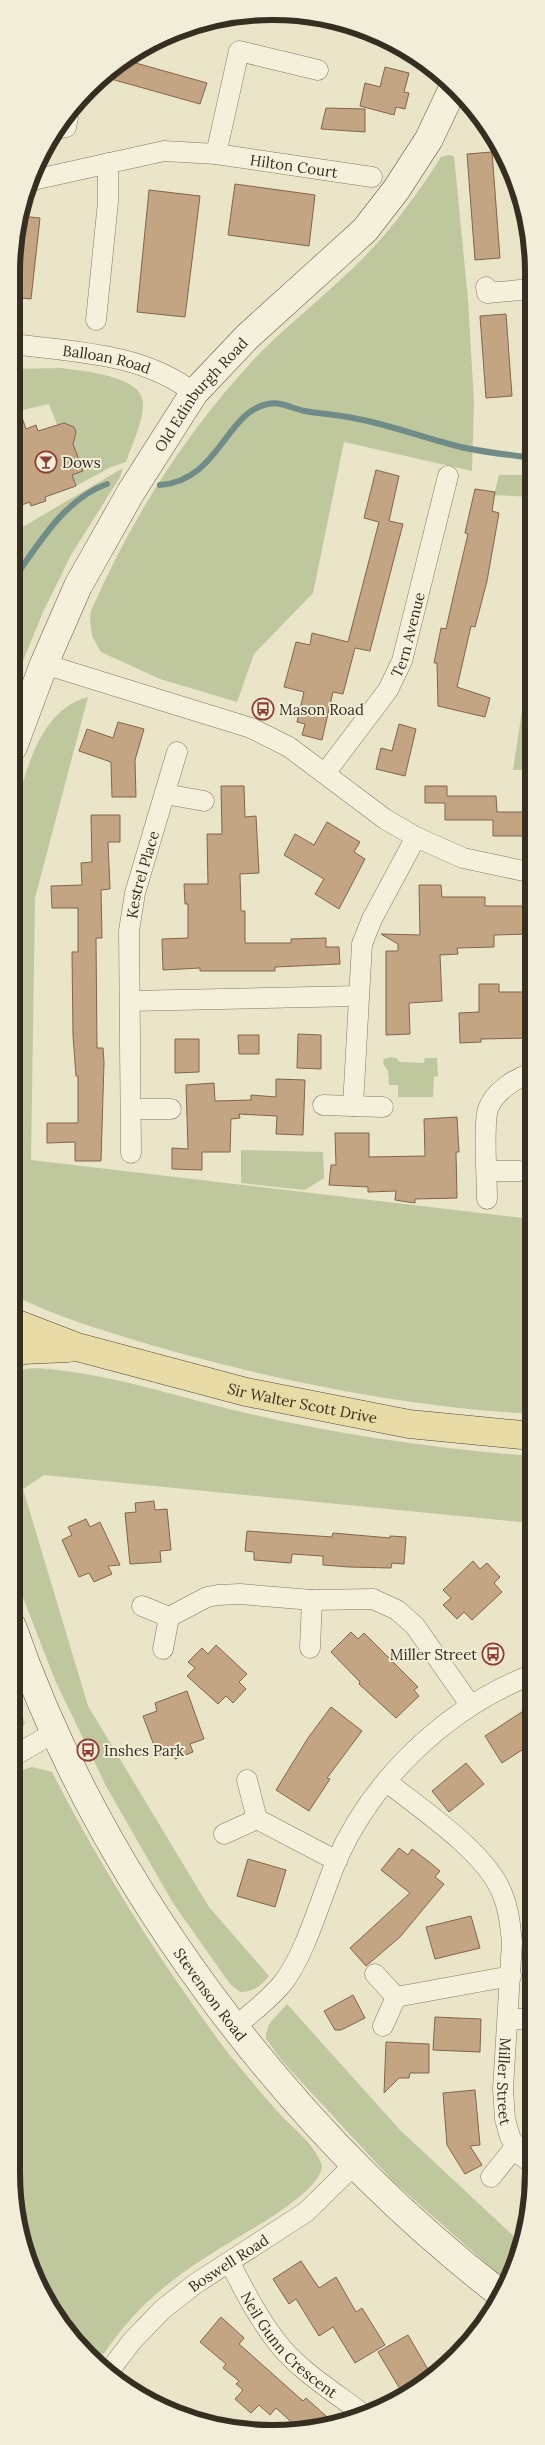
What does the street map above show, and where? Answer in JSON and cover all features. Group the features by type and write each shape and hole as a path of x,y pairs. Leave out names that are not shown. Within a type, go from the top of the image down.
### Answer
{"main road":[{"name":"Sir Walter Scott Drive","path":"20,1325 77,1347 246,1392 409,1424 525,1435"},
{"name":"Sir Walter Scott Drive","path":"20,1351 77,1347"}],"street":[{"path":"216,154 239,51 318,70"},
{"name":"Old Edinburgh Road","path":"20,729 44,664 78,586 131,492 194,393 247,337 365,230 396,190 430,139 451,94"},
{"name":"Hilton Court","path":"38,179 164,151 216,154 372,177"},
{"path":"96,320 108,202 108,163"},
{"path":"486,287 487,293 525,290"},
{"name":"Balloan Road","path":"20,345 104,355 153,369 176,379 194,393"},
{"name":"Tern Avenue","path":"326,772 388,690 402,661 448,476"},
{"path":"44,664 251,728 289,747 326,772 386,819 416,837 462,858 525,870"},
{"name":"Kestrel Place","path":"131,1153 129,930 135,893 177,752"},
{"path":"165,794 204,801"},
{"path":"353,1106 362,944 372,919 416,837"},
{"path":"130,1001 358,996"},
{"path":"488,1199 489,1108 504,1088 519,1077 525,1076"},
{"path":"322,1106 383,1107"},
{"path":"130,1109 171,1109"},
{"path":"487,1171 520,1171"},
{"path":"142,1606 169,1617 207,1598 218,1595 240,1594 312,1600 373,1599 397,1610 415,1626 471,1706"},
{"path":"310,1648 312,1600"},
{"path":"163,1649 169,1617"},
{"name":"Stevenson Road","path":"20,1646 55,1732 95,1811 134,1880 183,1955 234,2027 294,2098 354,2164 456,2260 496,2290"},
{"path":"234,2027 257,2009 283,1983 296,1961 336,1861 360,1819 387,1782 422,1744 471,1706 525,1679"},
{"path":"20,1752 55,1732"},
{"path":"246,1780 257,1819 336,1861"},
{"name":"Miller Street","path":"387,1782 474,1853 490,1871 502,1893 510,1918 511,1976 503,2094 505,2119 510,2137 525,2158"},
{"path":"224,1834 257,1819"},
{"path":"375,1974 396,1996"},
{"path":"396,1996 511,1976"},
{"path":"383,2026 396,1996"},
{"name":"Miller Street","path":"509,2020 525,2019"},
{"path":"491,2177 516,2146"},
{"name":"Boswell Road","path":"112,2367 132,2341 163,2310 195,2284 306,2212 354,2164"},
{"name":"Neil Gunn Crescent","path":"230,2263 248,2298 277,2343 296,2362 358,2410"}],"green space":[{"path":"454,156 468,300 474,402 472,471 344,442 313,593 254,654 237,702 160,679 101,652 92,636 91,611 107,575 144,507 187,442 210,411 261,352 340,280 388,231 441,157"},
{"path":"60,368 95,373 121,380 140,393 143,409 140,425 126,462 111,467 76,486 72,475 83,471 64,453 74,438 74,427 64,423 57,425 49,404 20,410 20,369"},
{"path":"123,468 120,477 71,555 43,612 20,668 20,529"},
{"path":"499,475 525,475 525,497 494,495"},
{"path":"525,692 525,770 513,770"},
{"path":"88,697 35,898 31,1160 525,1218 525,1413 436,1405 388,1398 244,1370 98,1329 45,1310 20,1298 20,793 36,746 45,730 71,704"},
{"path":"396,1058 400,1062 424,1063 425,1058 437,1058 438,1076 434,1077 433,1097 398,1097 398,1085 389,1085 388,1071 383,1063 384,1059"},
{"path":"241,1150 323,1152 324,1178 305,1190 241,1183"},
{"path":"25,1369 62,1370 88,1374 281,1421 352,1434 424,1445 525,1455 525,1522 44,1475 23,1489 88,1706 209,1907 269,1976 253,1990 240,1992 230,1984 173,1903 106,1786 55,1680 22,1595 20,1589 20,1372"},
{"path":"20,1709 25,1723 20,1734"},
{"path":"32,1767 52,1772 112,1881 179,1985 228,2053 277,2111 309,2143 322,2166 318,2177 293,2202 198,2262 155,2295 124,2327 101,2358 72,2326 46,2284 33,2254 22,2205 20,2172 20,1771"},
{"path":"287,2004 400,2130 516,2238 512,2254 502,2277 394,2182 283,2062 266,2039 269,2024"}],"building":[{"path":"133,62 207,83 200,104 111,79"},
{"path":"385,67 409,73 404,92 409,93 405,109 396,107 394,115 360,106 365,83 380,87"},
{"path":"326,108 365,109 365,132 321,129"},
{"path":"492,152 500,258 475,260 467,154"},
{"path":"235,184 315,195 309,246 228,235"},
{"path":"149,190 200,196 185,317 137,312"},
{"path":"27,217 40,218 31,299 20,298 22,240"},
{"path":"506,314 512,396 486,398 480,316"},
{"name":"Dows","path":"20,412 26,429 36,425 38,431 64,423 74,427 76,432 73,444 83,471 72,475 76,486 45,497 46,501 31,506 30,502 20,506"},
{"path":"376,470 399,476 389,521 403,524 370,651 355,648 343,694 333,692 322,740 302,735 305,724 297,722 304,692 284,687 296,642 310,645 312,633 348,642 379,522 364,518"},
{"path":"475,489 495,492 492,511 499,513 487,581 475,627 471,626 457,687 490,698 485,717 438,706 437,663 434,663 441,628 446,629 468,534 465,533"},
{"path":"118,722 144,729 135,760 136,797 112,797 111,762 79,751 87,729 113,738"},
{"path":"399,724 416,729 405,776 376,769 381,748 392,751"},
{"path":"221,786 244,786 245,817 256,816 259,873 240,874 241,911 245,911 245,943 291,943 291,939 326,938 326,947 339,947 340,964 275,967 275,971 200,971 200,968 163,970 162,939 188,938 188,904 185,904 184,884 208,884 207,834 222,834"},
{"path":"425,786 447,786 447,796 496,796 497,812 525,812 525,836 493,836 493,820 445,820 445,803 425,803"},
{"path":"91,815 120,815 120,842 108,842 110,889 101,890 102,938 96,938 97,1048 103,1048 104,1062 101,1161 75,1161 75,1142 47,1143 47,1123 78,1123 78,1076 76,1076 73,1035 72,952 78,952 78,908 52,908 51,886 82,885 81,863 92,862"},
{"path":"327,822 360,842 354,852 365,859 339,909 315,894 324,879 284,855 295,834 314,845"},
{"path":"419,885 441,885 442,897 485,897 485,906 525,906 525,934 494,935 494,947 457,948 458,954 440,955 442,1001 409,1003 410,1034 386,1035 386,951 398,951 398,944 381,934 420,935"},
{"path":"479,984 499,984 499,992 525,992 525,1038 481,1039 481,1042 460,1043 459,1013 479,1012"},
{"path":"298,1034 321,1035 321,1069 297,1068"},
{"path":"238,1035 259,1035 259,1054 239,1054"},
{"path":"175,1039 199,1039 199,1072 175,1073"},
{"path":"276,1079 305,1080 303,1135 276,1134 277,1116 239,1114 240,1118 231,1119 230,1152 202,1152 202,1170 172,1169 172,1148 188,1149 186,1085 214,1083 215,1101 251,1100 251,1095 276,1097"},
{"path":"457,1117 459,1152 456,1152 457,1198 415,1199 415,1203 395,1200 396,1191 368,1192 368,1187 329,1185 331,1165 336,1165 335,1133 369,1133 369,1157 425,1156 424,1119"},
{"path":"154,1501 155,1510 167,1509 171,1550 160,1551 161,1562 130,1564 125,1513 136,1512 135,1503"},
{"path":"86,1519 90,1527 100,1522 120,1565 108,1566 112,1574 94,1582 89,1573 79,1577 62,1540 72,1535 68,1527"},
{"path":"247,1531 332,1537 333,1533 390,1538 390,1536 406,1537 404,1564 392,1563 391,1568 323,1565 323,1556 292,1554 291,1563 254,1560 254,1552 245,1551"},
{"path":"473,1561 480,1569 487,1563 500,1577 494,1583 502,1592 472,1620 464,1612 457,1619 443,1605 451,1598 443,1590"},
{"path":"351,1632 358,1639 364,1633 418,1687 414,1690 419,1696 396,1718 359,1684 360,1682 331,1652"},
{"path":"216,1645 247,1674 239,1682 246,1689 233,1703 226,1696 218,1704 187,1676 195,1668 188,1662 202,1648 208,1654"},
{"path":"187,1691 204,1739 190,1744 193,1752 175,1759 172,1750 158,1756 143,1716 157,1711 155,1703"},
{"path":"331,1707 362,1731 327,1778 330,1779 309,1811 276,1790 308,1738"},
{"path":"525,1710 525,1748 502,1763 485,1736"},
{"path":"466,1763 484,1784 449,1812 432,1791"},
{"path":"399,1848 408,1855 412,1849 428,1861 440,1871 435,1877 444,1884 400,1937 366,1966 350,1948 410,1893 381,1870"},
{"path":"248,1859 286,1870 275,1907 237,1896"},
{"path":"471,1916 480,1948 435,1959 426,1927"},
{"path":"353,1995 365,2018 341,2030 335,2030 324,2011"},
{"path":"435,2017 481,2019 480,2052 433,2050"},
{"path":"386,2042 429,2044 429,2073 410,2073 409,2078 399,2078 384,2093"},
{"path":"475,2090 480,2145 470,2146 482,2165 465,2174 447,2145 443,2093"},
{"path":"301,2261 319,2288 336,2277 356,2312 362,2308 385,2345 355,2363 333,2327 319,2336 296,2299 289,2304 273,2279"},
{"path":"221,2317 244,2338 239,2344 303,2401 306,2398 329,2418 293,2424 276,2408 270,2415 259,2405 251,2413 235,2399 243,2390 236,2384 239,2381 223,2368 226,2364 200,2342"},
{"path":"408,2335 429,2371 401,2390 378,2352"}],"waterway":[{"path":"160,485 180,481 196,472 242,419 254,409 273,403 305,411 345,416 463,447 525,457"},
{"path":"20,570 42,538 65,512 78,500 107,484"}],"place":[{"name":"Dows","path":"46,462"},
{"name":"Mason Road","path":"263,709"},
{"name":"Miller Street","path":"493,1654"},
{"name":"Inshes Park","path":"88,1750"}]}
